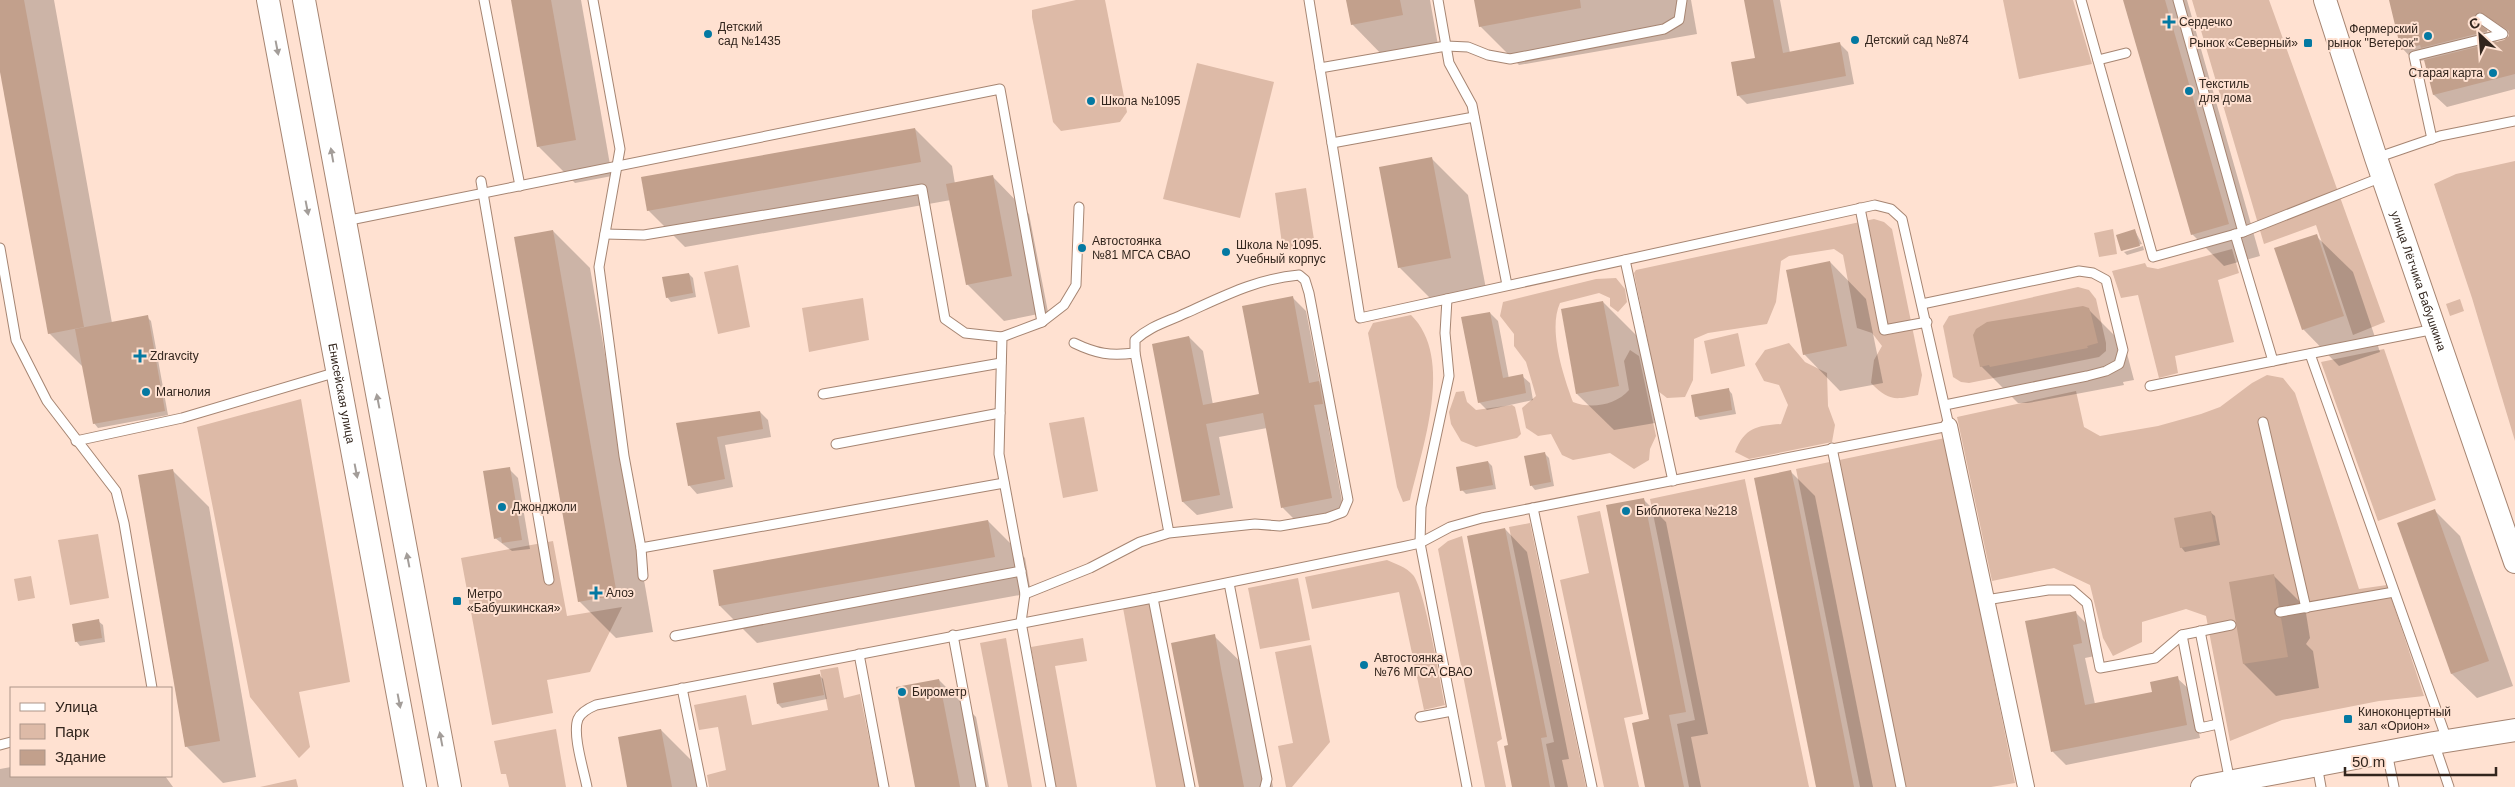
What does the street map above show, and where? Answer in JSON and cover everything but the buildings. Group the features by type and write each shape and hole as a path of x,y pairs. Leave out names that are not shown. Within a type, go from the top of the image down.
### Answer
{"main road":[{"name":"Енисейская улица","path":"268,0 416,787"},
{"path":"304,0 450,787"},
{"name":"улица Лётчика Бабушкина","path":"2325,0 2379,168 2515,562"},
{"path":"2202,787 2440,742 2515,730"}],"street":[{"path":"1949,426 2026,787"}],"lane":[{"path":"484,0 520,186"},
{"path":"593,0 620,148 599,267 624,456 641,548 643,576"},
{"path":"587,787 576,733 578,719 584,711 596,705 1229,583 1420,543 1450,527 1482,518 1949,426 1902,219 1891,209 1875,205 1360,318 1309,0"},
{"path":"1438,0 1449,63 1472,105 1507,286"},
{"path":"1320,68 1446,46 1468,47 1488,56 1510,60 1664,29 1679,20 1682,0"},
{"path":"2080,0 2154,257 2239,233 2379,168 2432,139 2515,120"},
{"path":"2178,0 2273,361"},
{"path":"2432,139 2414,56 2504,34 2480,18"},
{"path":"2098,60 2126,53"},
{"path":"344,222 1000,89 1042,322"},
{"path":"1332,143 1474,117"},
{"path":"481,181 549,580"},
{"path":"605,234 644,235 922,189 945,319 965,333 1002,336 1042,322 1064,305 1076,285 1079,207"},
{"path":"1860,208 1884,330 1926,322"},
{"path":"0,248 16,340 47,402 116,491 124,522 152,687"},
{"path":"1624,260 1674,481"},
{"path":"1025,594 1090,568 1140,542 1169,533 1255,524 1280,526 1327,518 1343,512 1348,500 1309,293 1305,280 1300,275 1298,265"},
{"path":"1922,304 2079,271 2100,275 2106,280 2112,298 2123,350 2119,364 2106,371 2087,376 1944,405"},
{"path":"1169,533 1135,353 1135,340 1148,328 1182,315 1232,291 1281,277 1300,275"},
{"path":"1447,299 1445,333 1449,376 1421,508 1420,543 1467,787"},
{"path":"2150,386 2435,329"},
{"path":"1002,336 999,454 1025,594 1021,622 1051,787"},
{"path":"1074,343 1091,351 1112,356 1135,353"},
{"path":"2310,354 2394,592 2440,742 2449,787"},
{"path":"822,394 1001,363"},
{"path":"76,441 182,418 338,372"},
{"path":"836,444 1000,414"},
{"path":"2263,422 2306,608"},
{"path":"1832,448 1901,787"},
{"path":"641,548 1004,483"},
{"path":"1532,508 1592,787"},
{"path":"675,636 1020,571"},
{"path":"1229,583 1267,779 1266,787"},
{"path":"1986,600 2048,590 2072,590 2087,603 2100,668 2155,658 2182,635 2231,625"},
{"path":"2280,612 2394,592"},
{"path":"1153,598 1190,787"},
{"path":"2200,631 2230,782"},
{"path":"953,635 981,787"},
{"path":"2182,635 2200,728 2218,724"},
{"path":"859,654 884,787"},
{"path":"682,688 702,787"},
{"path":"1420,717 1452,711"},
{"path":"2387,752 2394,787"},
{"path":"2317,765 2321,787"}],"green space":[{"path":"1076,0 1105,0 1127,112 1120,122 1061,131 1053,122 1032,10"},
{"path":"2003,0 2073,0 2092,64 2019,79"},
{"path":"2192,0 2269,0 2385,322 2353,335 2316,225 2264,244"},
{"path":"1197,63 1274,82 1240,218 1163,199"},
{"path":"2515,161 2515,441 2472,298 2434,184 2456,174"},
{"path":"1306,188 1315,246 1283,251 1275,193"},
{"path":"1874,219 1884,222 1892,229 1922,375 1918,395 1892,398 1871,383 1874,360 1882,346 1872,333 1857,328 1843,255 1834,249 1789,256 1781,261 1776,302 1767,324 1708,333 1694,339 1693,380 1685,397 1667,398 1658,391 1634,273 1636,270"},
{"path":"2113,229 2117,254 2099,257 2094,233"},
{"path":"2232,249 2239,273 2218,280 2234,342 2175,356 2178,373 2159,378 2138,295 2121,298 2112,271 2145,263 2147,267 2158,269"},
{"path":"738,265 750,327 718,334 704,272"},
{"path":"1616,278 1625,289 1627,302 1618,312 1610,306 1610,298 1599,293 1560,303 1557,314 1556,339 1561,366 1573,402 1580,404 1602,405 1617,400 1629,390 1624,361 1630,350 1639,356 1656,436 1650,449 1649,460 1634,469 1610,453 1573,460 1562,455 1551,434 1538,436 1526,428 1522,408 1536,396 1526,362 1514,346 1514,334 1500,316 1503,302 1596,279"},
{"path":"2078,287 2089,290 2096,299 2106,343 2106,351 2099,357 1969,383 1961,382 1953,377 1943,326 1949,316"},
{"path":"863,298 869,340 809,352 802,308"},
{"path":"2460,299 2464,311 2450,316 2446,304"},
{"path":"1411,315 1424,333 1431,355 1433,379 1432,404 1410,500 1403,502 1397,487 1368,333 1373,323"},
{"path":"1738,333 1745,366 1711,374 1704,341"},
{"path":"1789,343 1805,362 1827,373 1828,406 1835,425 1832,442 1749,459 1735,452 1743,437 1753,429 1781,424 1788,405 1779,385 1764,381 1755,364 1765,350"},
{"path":"2384,349 2436,500 2378,521 2321,362"},
{"path":"2267,375 2283,378 2295,393 2359,589 2387,585 2424,696 2379,701 2282,720 2230,741 2206,616 2186,609 2142,622 2142,642 2113,656 2103,638 2090,585 2054,568 1992,581 1957,417 2076,391 2084,427 2100,436 2158,426 2201,414 2220,407 2252,383"},
{"path":"1464,391 1467,402 1476,410 1512,405 1515,407 1521,434 1517,438 1476,447 1461,441 1451,424 1449,412 1456,392"},
{"path":"301,399 350,682 299,692 310,747 299,758 250,697 197,427"},
{"path":"1084,417 1098,491 1063,498 1049,423"},
{"path":"1945,438 2015,783 1991,787 1860,787 1796,469"},
{"path":"1745,479 1809,787 1689,787 1677,724 1695,720 1650,499"},
{"path":"1600,511 1643,714 1624,718 1639,787 1604,787 1560,580 1589,573 1577,516"},
{"path":"1530,523 1586,787 1555,787 1546,744 1554,742 1509,527"},
{"path":"98,534 109,598 70,605 58,540"},
{"path":"1462,536 1502,739 1497,742 1506,787 1485,787 1438,549 1448,541"},
{"path":"553,541 567,616 622,607 590,672 547,680 553,713 492,725 461,558"},
{"path":"1387,560 1407,570 1413,575 1418,584 1427,616 1445,705 1424,710 1399,592 1312,609 1305,577"},
{"path":"31,576 35,598 18,601 14,579"},
{"path":"1298,578 1310,640 1260,649 1248,588"},
{"path":"1150,602 1185,787 1156,787 1123,608"},
{"path":"1006,638 1032,787 1008,787 980,643"},
{"path":"1083,638 1087,661 1055,666 1077,787 1056,787 1031,647"},
{"path":"1311,645 1330,742 1292,787 1286,787 1278,746 1293,743 1275,652"},
{"path":"838,667 844,698 860,694 879,787 709,787 707,775 726,770 718,727 699,730 694,705 746,695 752,725 828,710 820,670"},
{"path":"556,729 566,787 509,787 506,774 501,774 494,741"},
{"path":"296,779 298,787 260,787"}],"place":[{"name":"Сердечко","path":"2169,22"},
{"name":"Детский сад №1435","path":"708,34"},
{"name":"Фермерский рынок \"Ветерок\"","path":"2428,36"},
{"name":"Детский сад №874","path":"1855,40"},
{"name":"Рынок «Северный»","path":"2308,43"},
{"name":"Старая карта","path":"2493,73"},
{"name":"Текстиль для дома","path":"2189,91"},
{"name":"Школа №1095","path":"1091,101"},
{"name":"Автостоянка №81 МГСА СВАО","path":"1082,248"},
{"name":"Школа № 1095. Учебный корпус","path":"1226,252"},
{"name":"Zdravcity","path":"140,356"},
{"name":"Магнолия","path":"146,392"},
{"name":"Джонджоли","path":"502,507"},
{"name":"Библиотека №218","path":"1626,511"},
{"name":"Алоэ","path":"596,593"},
{"name":"Метро «Бабушкинская»","path":"457,601"},
{"name":"Автостоянка №76 МГСА СВАО","path":"1364,665"},
{"name":"Бирометр","path":"902,692"},
{"name":"Киноконцертный зал «Орион»","path":"2348,719"}]}
